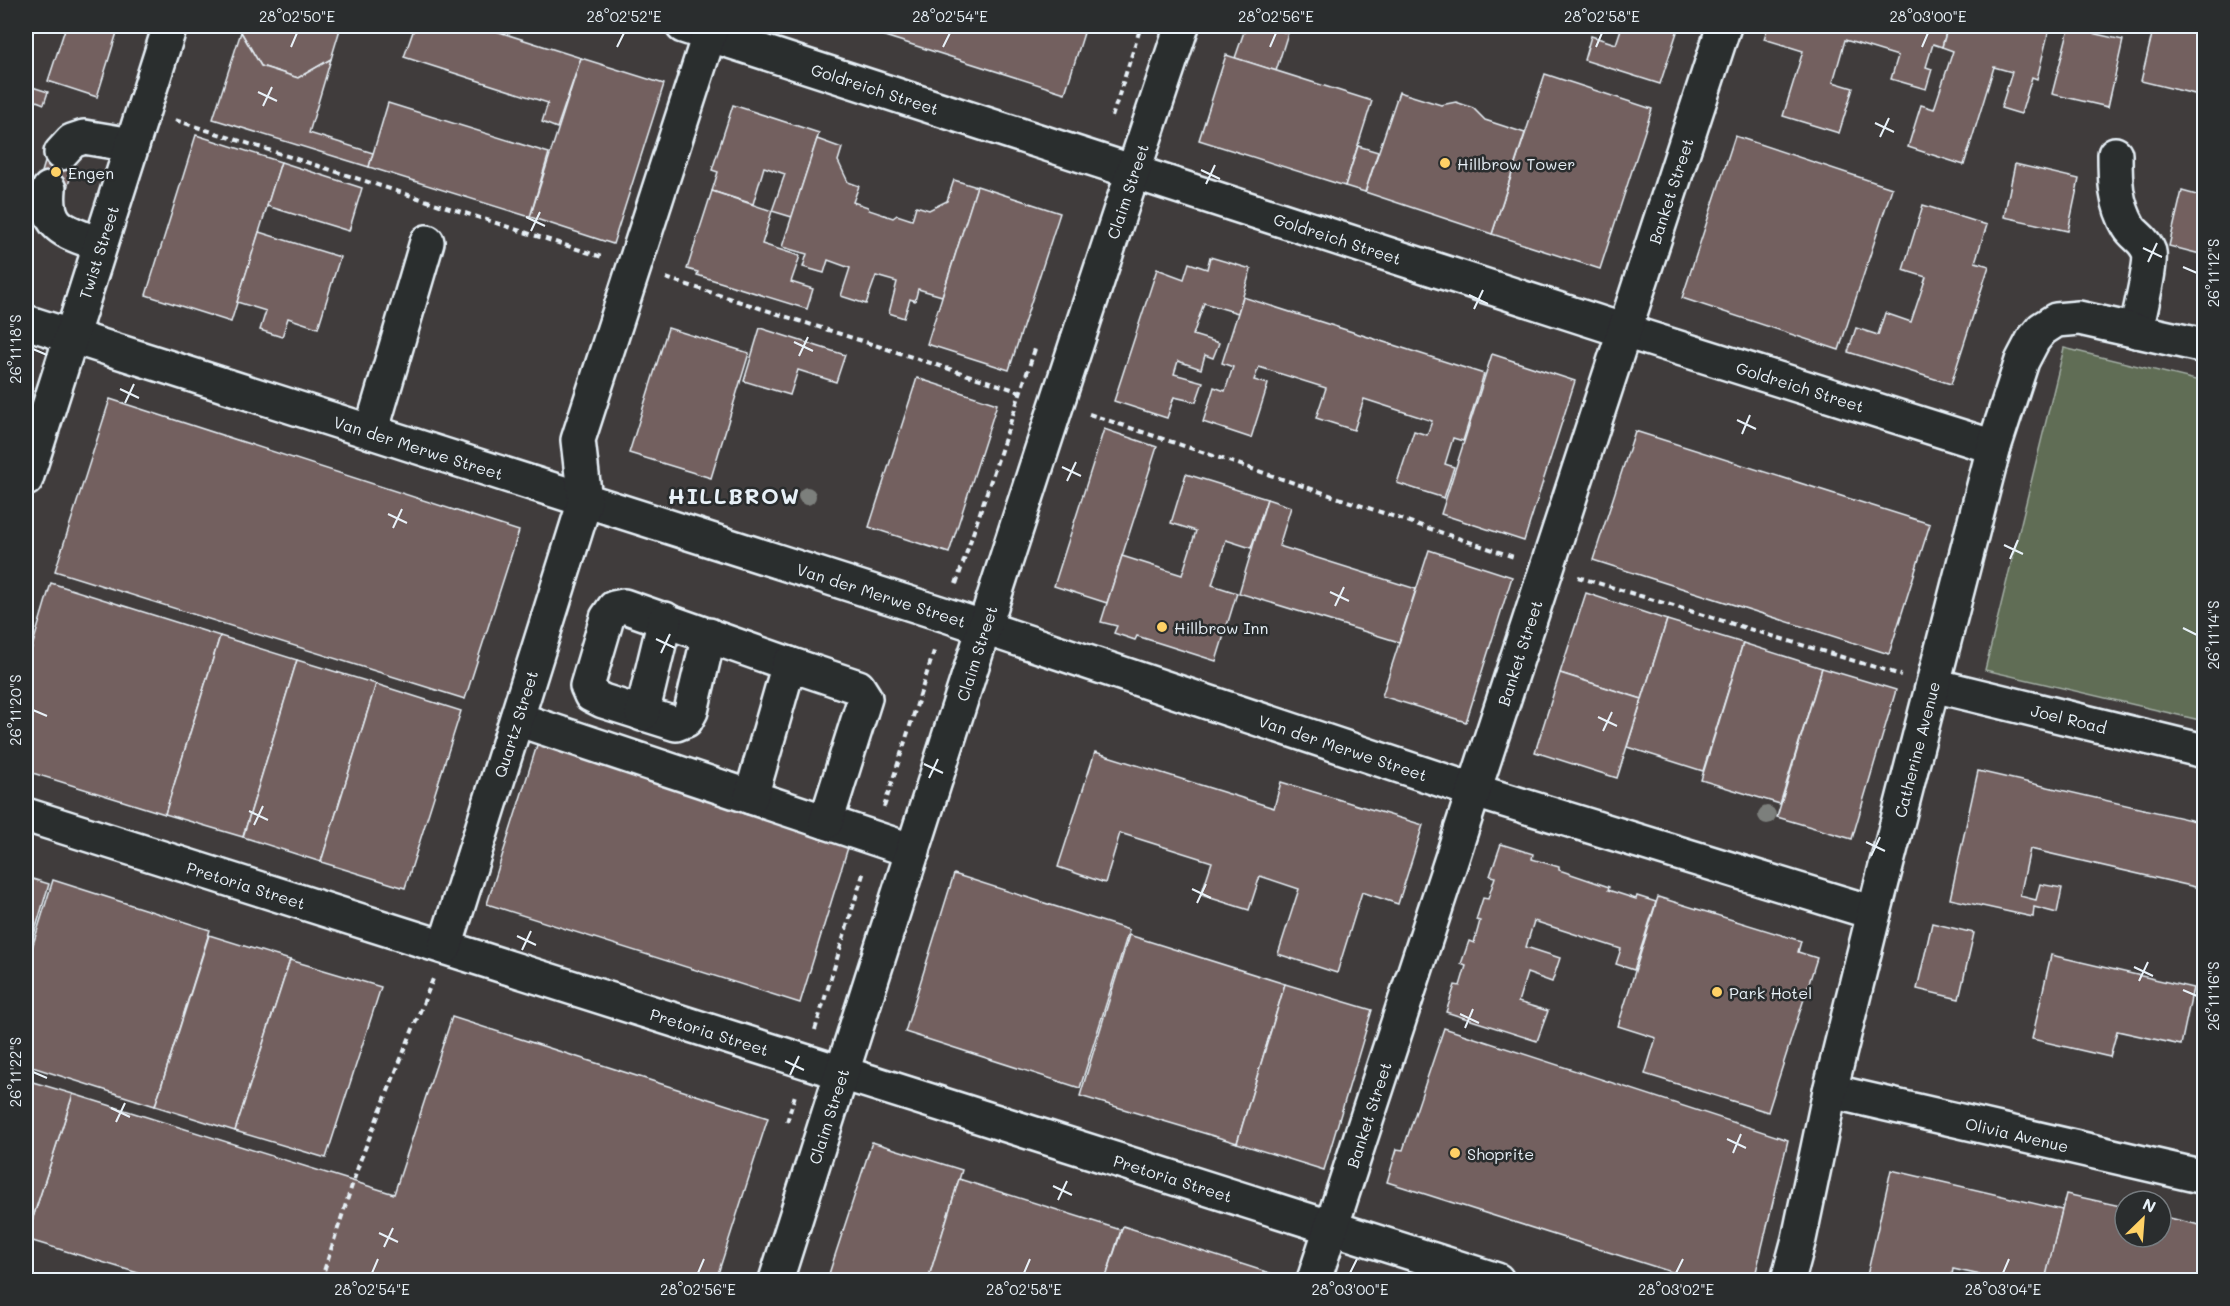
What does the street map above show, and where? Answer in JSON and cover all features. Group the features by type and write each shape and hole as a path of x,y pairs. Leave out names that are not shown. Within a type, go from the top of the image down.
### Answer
{"street":[{"name":"Twist Street","path":"26,479 170,26"},
{"name":"Claim Street","path":"776,1281 983,627 1058,404 1132,170 1182,26"},
{"name":"Banket Street","path":"1314,1281 1724,26"},
{"path":"585,501 578,440 702,28"},
{"name":"Goldreich Street","path":"702,28 1624,331 1994,447"},
{"path":"61,153 72,141 84,137 132,145"},
{"path":"2115,154 2115,185 2120,208 2130,230 2143,240 2150,255 2136,331"},
{"path":"49,189 47,206 50,216 61,228 100,245"},
{"path":"371,432 427,242"},
{"name":"Catherine Avenue","path":"1788,1281 1830,1091 1874,913 1994,447 2022,361 2033,340 2042,329 2056,320 2079,318 2205,346"},
{"name":"Van der Merwe Street","path":"26,321 983,627 1475,791 1874,913"},
{"name":"Quartz Street","path":"445,947 585,501"},
{"path":"709,635 692,711 686,720 676,724 603,701 591,695 587,686 608,618 614,608 624,606 665,619 858,687 865,699 826,822"},
{"path":"642,714 665,619"},
{"path":"751,797 789,664"},
{"name":"Joel Road","path":"1934,685 2205,751"},
{"path":"517,719 913,850"},
{"name":"Pretoria Street","path":"26,815 1497,1281"},
{"name":"Olivia Avenue","path":"1830,1091 2205,1178"}],"path":[{"path":"1099,159 1141,26"},
{"path":"785,1127 874,837 1036,348"},
{"path":"321,1281 360,1161 445,947"}],"green space":[{"path":"2064,348 2204,382 2204,721 1985,670"}],"building":[{"path":"26,26 35,26 32,34 26,32"},
{"path":"66,26 119,26 97,97 48,81"},
{"path":"244,26 341,26 331,59 298,78 261,66 241,32"},
{"path":"415,26 480,26 581,58 557,128 542,122 548,103 404,57"},
{"path":"853,26 1061,26 1084,33 1065,93"},
{"path":"1246,26 1265,26 1288,33 1276,71 1235,58"},
{"path":"1265,26 1290,26 1288,33"},
{"path":"1622,26 1679,26 1660,84 1584,60 1591,36 1616,44"},
{"path":"1768,26 1948,26 1942,47 1933,44 1926,67 1932,69 1926,89 1891,79 1898,56 1845,40 1833,82 1853,88 1839,133 1783,116 1803,51 1764,39"},
{"path":"1948,26 2035,26 2049,30 2037,79 2032,77 2021,114 2001,108 2012,72 1994,67 1964,165 1908,147 1921,105 1934,109 1953,51 1942,47"},
{"path":"2154,26 2204,26 2204,72 2199,95 2141,81"},
{"path":"2069,28 2123,40 2108,107 2052,94"},
{"path":"241,32 261,66 298,78 331,59 309,133 373,153 369,167 213,119"},
{"path":"1226,55 1372,101 1345,186 1199,140"},
{"path":"581,58 664,84 613,244 530,217"},
{"path":"1545,74 1652,109 1600,269 1492,234"},
{"path":"26,85 48,92 44,104 34,100 26,129"},
{"name":"Hillbrow Tower","path":"1399,92 1441,105 1456,102 1473,108 1485,120 1525,133 1492,234 1365,192"},
{"path":"388,103 549,153 530,217 369,167"},
{"path":"733,105 819,133 792,217 772,211 785,174 764,167 753,204 712,191 718,172 712,170"},
{"path":"196,135 281,162 231,322 146,295"},
{"path":"1735,136 1892,188 1839,350 1682,298"},
{"path":"817,139 842,148 838,161 848,182 859,186 853,202 893,218 897,215 912,220 916,206 929,210 947,201 954,180 977,187 942,296 918,289 915,301 910,299 904,318 889,313 897,282 876,276 866,304 841,296 850,268 828,260 824,273 803,267 807,254 782,247"},
{"path":"1358,146 1378,152 1365,192 1345,186"},
{"path":"49,149 77,158 65,194 38,185"},
{"path":"281,162 362,188 349,231 267,206"},
{"path":"2015,164 2079,179 2068,231 2004,217"},
{"path":"977,186 1060,213 1009,370 927,344"},
{"path":"712,191 772,211 762,244 800,256 791,282 813,289 807,309 697,275 698,272 687,269"},
{"path":"2182,191 2204,197 2204,255 2169,246"},
{"path":"1923,205 1987,225 1975,262 1989,266 1951,384 1848,352 1856,328 1878,335 1885,313 1911,322 1926,277 1903,270"},
{"path":"259,232 340,257 318,328 288,318 282,337 260,330 266,311 237,302"},
{"path":"1210,257 1251,269 1238,313 1204,303 1193,335 1219,343 1213,358 1205,355 1201,369 1178,361 1174,374 1203,382 1196,402 1174,397 1167,418 1114,401 1157,269 1184,279 1189,263 1207,269"},
{"path":"1243,297 1484,374 1463,441 1453,438 1445,464 1454,467 1444,498 1397,483 1414,431 1427,435 1432,421 1364,399 1354,430 1316,418 1326,388 1259,367 1254,380 1268,384 1251,438 1203,422 1214,387 1225,391 1233,367 1222,363"},
{"path":"668,328 749,353 711,478 629,453"},
{"path":"760,328 845,355 836,382 798,370 790,395 744,381"},
{"path":"1492,354 1575,381 1524,541 1441,514"},
{"path":"917,378 997,404 949,553 869,527"},
{"path":"110,399 519,531 465,699 55,571"},
{"path":"1104,429 1157,447 1107,603 1054,586"},
{"path":"1635,431 1930,524 1889,654 1593,560"},
{"path":"1186,474 1267,499 1251,548 1226,540 1212,585 1237,593 1216,661 1137,636 1135,640 1114,633 1117,626 1101,622 1122,556 1182,575 1196,531 1171,523"},
{"path":"1267,499 1291,507 1279,546 1416,589 1399,642 1239,593"},
{"path":"1429,550 1512,577 1466,722 1382,696"},
{"path":"51,583 220,636 165,814 26,771 26,667"},
{"path":"1586,593 1667,620 1642,699 1560,673"},
{"path":"1667,620 1743,643 1703,771 1627,747"},
{"path":"220,636 297,660 243,837 165,814"},
{"path":"1743,643 1822,668 1780,804 1701,780"},
{"path":"297,660 376,684 321,862 243,837"},
{"path":"1822,668 1896,690 1852,839 1777,817"},
{"path":"1560,673 1642,699 1617,778 1535,752"},
{"path":"376,684 461,711 405,888 321,862"},
{"path":"538,742 850,841 800,1003 487,904"},
{"path":"1095,752 1274,808 1281,782 1423,825 1398,904 1362,892 1337,973 1278,954 1299,889 1260,876 1249,910 1201,895 1212,862 1120,833 1105,883 1058,867"},
{"path":"1978,771 2204,823 2204,889 2030,849 2020,896 2036,900 2040,884 2062,888 2057,913 2034,907 2033,917 1950,899"},
{"path":"1501,844 1533,854 1532,859 1609,887 1608,890 1636,899 1637,896 1656,902 1634,970 1616,964 1621,949 1534,921 1526,947 1560,958 1552,982 1527,973 1518,1002 1548,1011 1537,1041 1446,1012 1455,985 1460,986 1466,966 1461,964 1469,941 1474,943 1480,921 1476,920 1483,898 1488,899 1495,877 1490,876"},
{"path":"954,874 1129,930 1080,1088 905,1032"},
{"path":"26,877 49,884 26,961"},
{"path":"53,880 210,930 155,1106 26,1065 26,967"},
{"name":"Park Hotel","path":"1658,897 1801,941 1798,952 1817,958 1768,1112 1645,1074 1656,1038 1618,1026"},
{"path":"1932,923 1974,933 1959,999 1917,989"},
{"path":"209,935 290,960 235,1131 155,1106"},
{"path":"1129,935 1285,984 1237,1143 1080,1096"},
{"path":"2051,955 2193,988 2181,1045 2117,1031 2110,1057 2032,1039"},
{"path":"290,960 381,987 326,1158 235,1131"},
{"path":"1285,984 1372,1010 1324,1170 1237,1143"},
{"path":"452,1017 768,1118 716,1280 304,1280 295,1278 294,1280 161,1280 26,1239 73,1094 394,1194"},
{"path":"1444,1028 1788,1140 1754,1280 1697,1280 1387,1182 1397,1149 1403,1150"},
{"path":"26,1080 73,1094 26,1239"},
{"path":"872,1142 962,1170 928,1280 827,1280"},
{"path":"1891,1170 2062,1210 2046,1280 2003,1280 1953,1269 1951,1280 1866,1280"},
{"path":"959,1179 1121,1230 1105,1280 928,1280"},
{"path":"2066,1194 2113,1204 2113,1249 2173,1249 2173,1219 2204,1226 2204,1280 2045,1280"},
{"path":"1123,1226 1279,1276 1277,1280 1105,1280"}],"place":[{"name":"Hillbrow Tower","path":"1445,163"},
{"name":"Engen","path":"56,172"},
{"name":"Hillbrow Inn","path":"1162,627"},
{"name":"Park Hotel","path":"1717,992"},
{"name":"Shoprite","path":"1455,1153"}],"district":[{"name":"HILLBROW","path":"734,495"}]}
